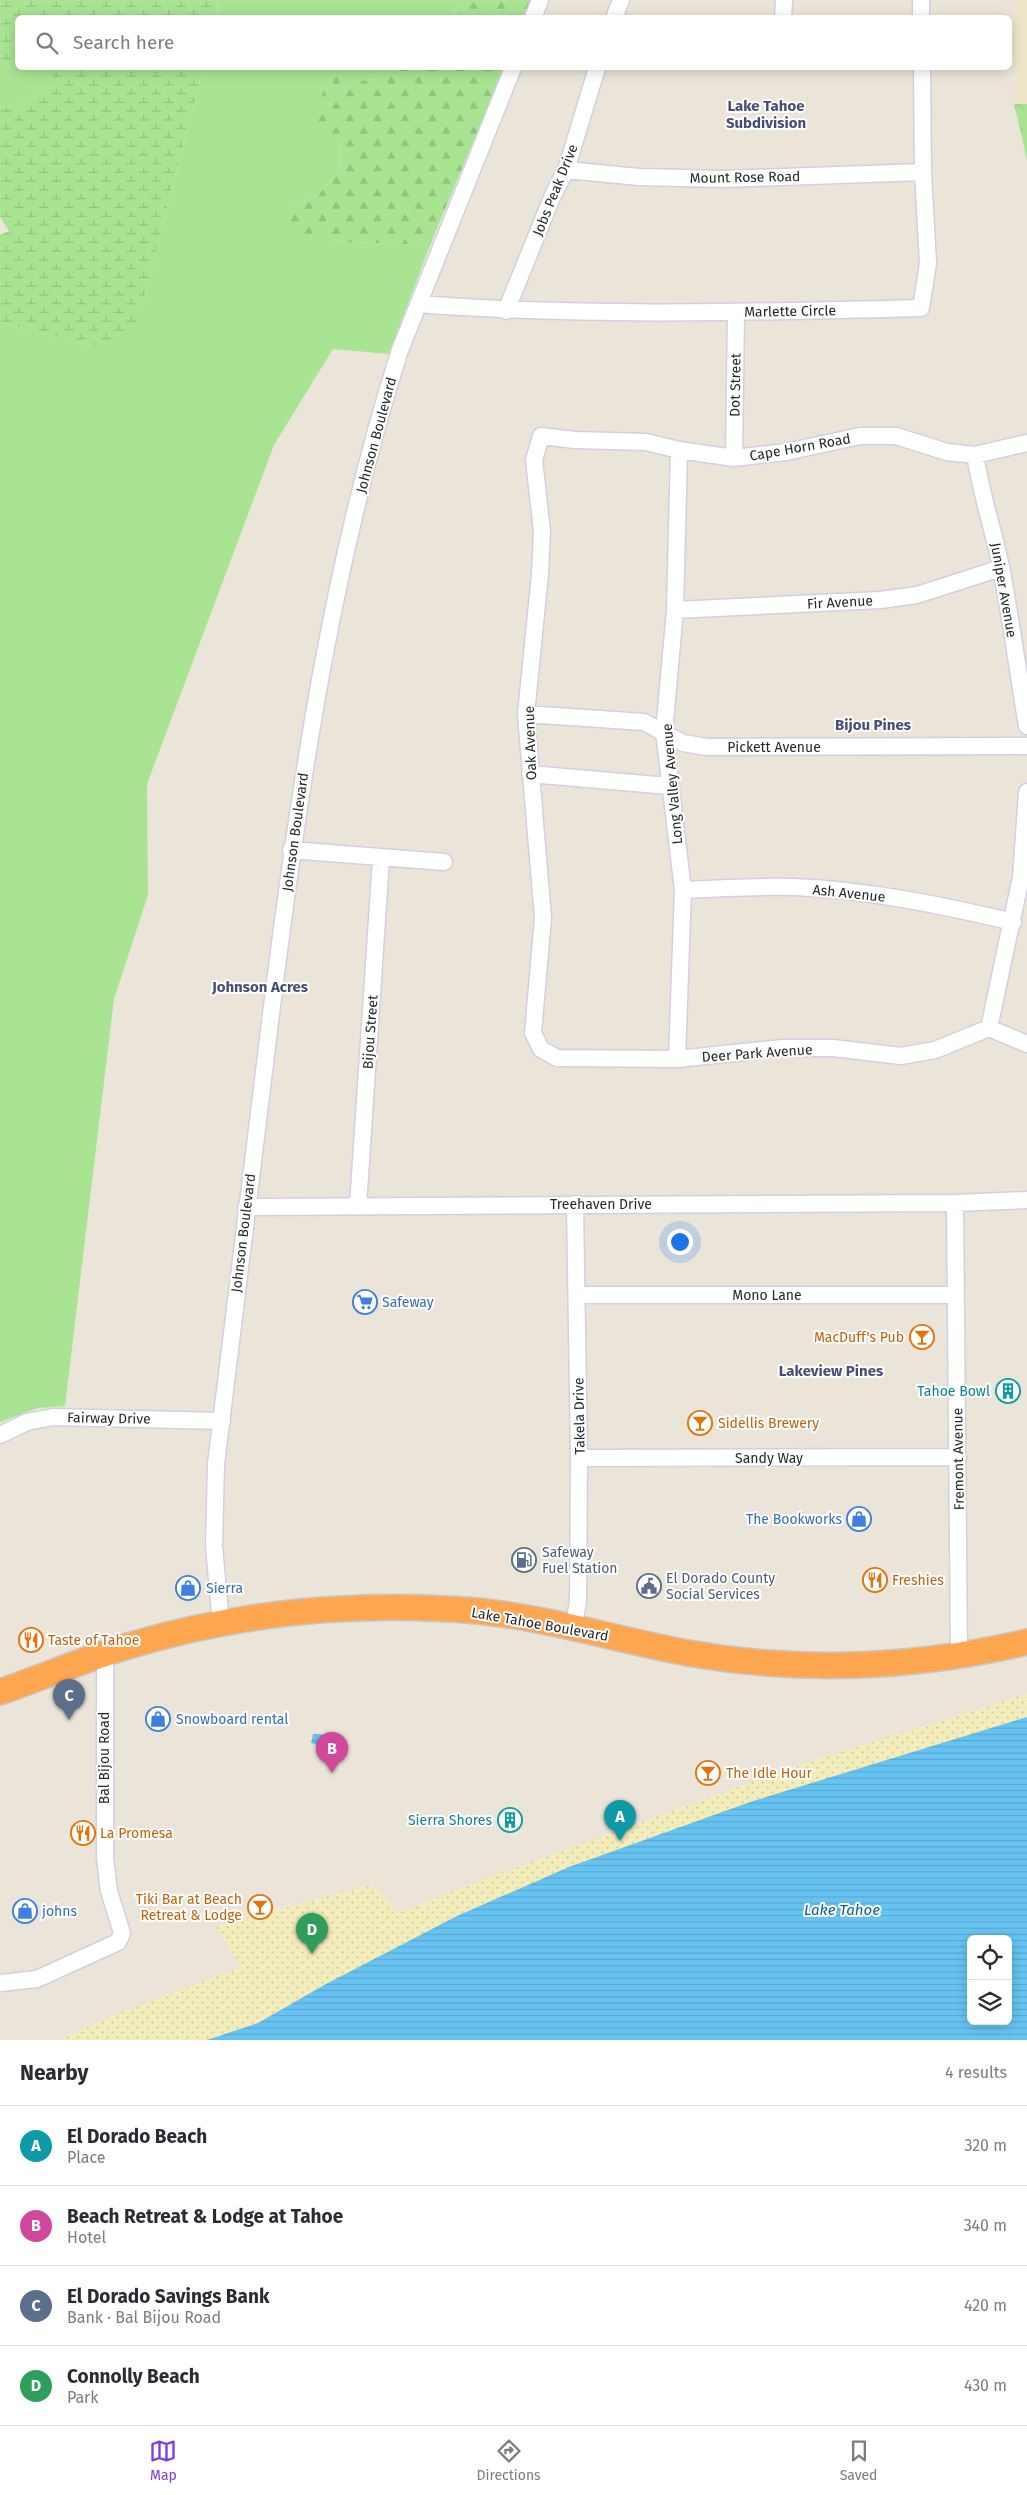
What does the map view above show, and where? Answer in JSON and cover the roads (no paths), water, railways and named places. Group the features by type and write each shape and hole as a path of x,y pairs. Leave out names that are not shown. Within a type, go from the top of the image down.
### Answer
{"highway":[{"name":"Lake Tahoe Boulevard","path":"0,1692 105,1654 175,1633 301,1612 398,1607 480,1612 691,1653 782,1664 872,1665 960,1656 1027,1642"}],"street":[{"path":"534,15 540,0"},
{"path":"615,15 621,0"},
{"path":"783,15 784,0"},
{"path":"921,0 921,15"},
{"name":"Johnson Boulevard","path":"221,1624 213,1524 214,1493 246,1207 291,850 331,624 375,430 400,350 511,70"},
{"name":"Jobs Peak Drive","path":"506,311 552,195 566,170 596,70"},
{"name":"Marlette Circle","path":"418,304 506,311 736,312 921,308 928,263 923,172 922,70"},
{"name":"Mount Rose Road","path":"566,170 639,177 724,179 923,172"},
{"name":"Dot Street","path":"734,458 736,312"},
{"name":"Cape Horn Road","path":"541,436 575,440 646,442 679,450 734,458 786,452 860,436 896,436 947,452 975,455 1027,443"},
{"name":"Oak Avenue","path":"541,436 534,460 542,531 540,574 526,714 543,918 534,1032 541,1049"},
{"name":"Long Valley Avenue","path":"677,1059 683,890 664,732 675,610 679,450"},
{"name":"Juniper Avenue","path":"975,455 980,489 993,531 1001,568 1027,726"},
{"name":"Fir Avenue","path":"675,610 880,600 917,595 1001,568"},
{"name":"Pickett Avenue","path":"526,714 644,722 683,743 707,747 1027,746"},
{"path":"530,774 669,786"},
{"path":"1027,792 1021,877 1013,922 989,1028 1027,1044"},
{"path":"291,850 381,859 444,862"},
{"name":"Bijou Street","path":"358,1206 381,859"},
{"name":"Ash Avenue","path":"683,890 794,887 858,892 941,905 1013,922"},
{"name":"Deer Park Avenue","path":"541,1049 557,1058 677,1059 782,1048 833,1048 901,1056 935,1050 989,1028"},
{"name":"Treehaven Drive","path":"246,1207 955,1203 1027,1200"},
{"name":"Fremont Avenue","path":"955,1203 960,1656"},
{"name":"Takela Drive","path":"573,1629 578,1602 579,1458 578,1295 575,1204"},
{"name":"Mono Lane","path":"578,1295 956,1294"},
{"name":"Fairway Drive","path":"0,1435 27,1422 53,1418 222,1421"},
{"name":"Sandy Way","path":"579,1458 958,1457"},
{"name":"Bal Bijou Road","path":"0,1983 37,1979 118,1942 122,1933 110,1891 105,1858 105,1654"}],"water":[{"name":"Lake Tahoe","path":"1027,1717 1027,2040 207,2040 258,2023 326,1984 457,1916 569,1867 753,1801"},
{"path":"313,1734 331,1735 342,1743 343,1748 330,1757 325,1747 311,1743"}],"place":[{"name":"Safeway","path":"365,1302"},
{"name":"MacDuff's Pub","path":"922,1337"},
{"name":"Tahoe Bowl","path":"1008,1391"},
{"name":"Sidellis Brewery","path":"700,1423"},
{"name":"The Bookworks","path":"859,1519"},
{"name":"Safeway Fuel Station","path":"524,1560"},
{"name":"Freshies","path":"875,1580"},
{"name":"El Dorado County Social Services","path":"649,1586"},
{"name":"Sierra","path":"188,1588"},
{"name":"Taste of Tahoe","path":"31,1640"},
{"name":"Snowboard rental","path":"158,1719"},
{"name":"El Dorado Savings Bank","path":"69,1720"},
{"name":"Beach Retreat & Lodge at Tahoe","path":"332,1773"},
{"name":"The Idle Hour","path":"708,1773"},
{"name":"Sierra Shores","path":"510,1820"},
{"name":"La Promesa","path":"83,1833"},
{"name":"El Dorado Beach","path":"620,1841"},
{"name":"Tiki Bar at Beach Retreat & Lodge","path":"260,1907"},
{"name":"johns","path":"25,1911"},
{"name":"Connolly Beach","path":"312,1954"}],"district":[{"name":"Lake Tahoe Subdivision","path":"766,114"},
{"name":"Bijou Pines","path":"873,725"},
{"name":"Johnson Acres","path":"260,987"},
{"name":"Lakeview Pines","path":"831,1371"}]}
